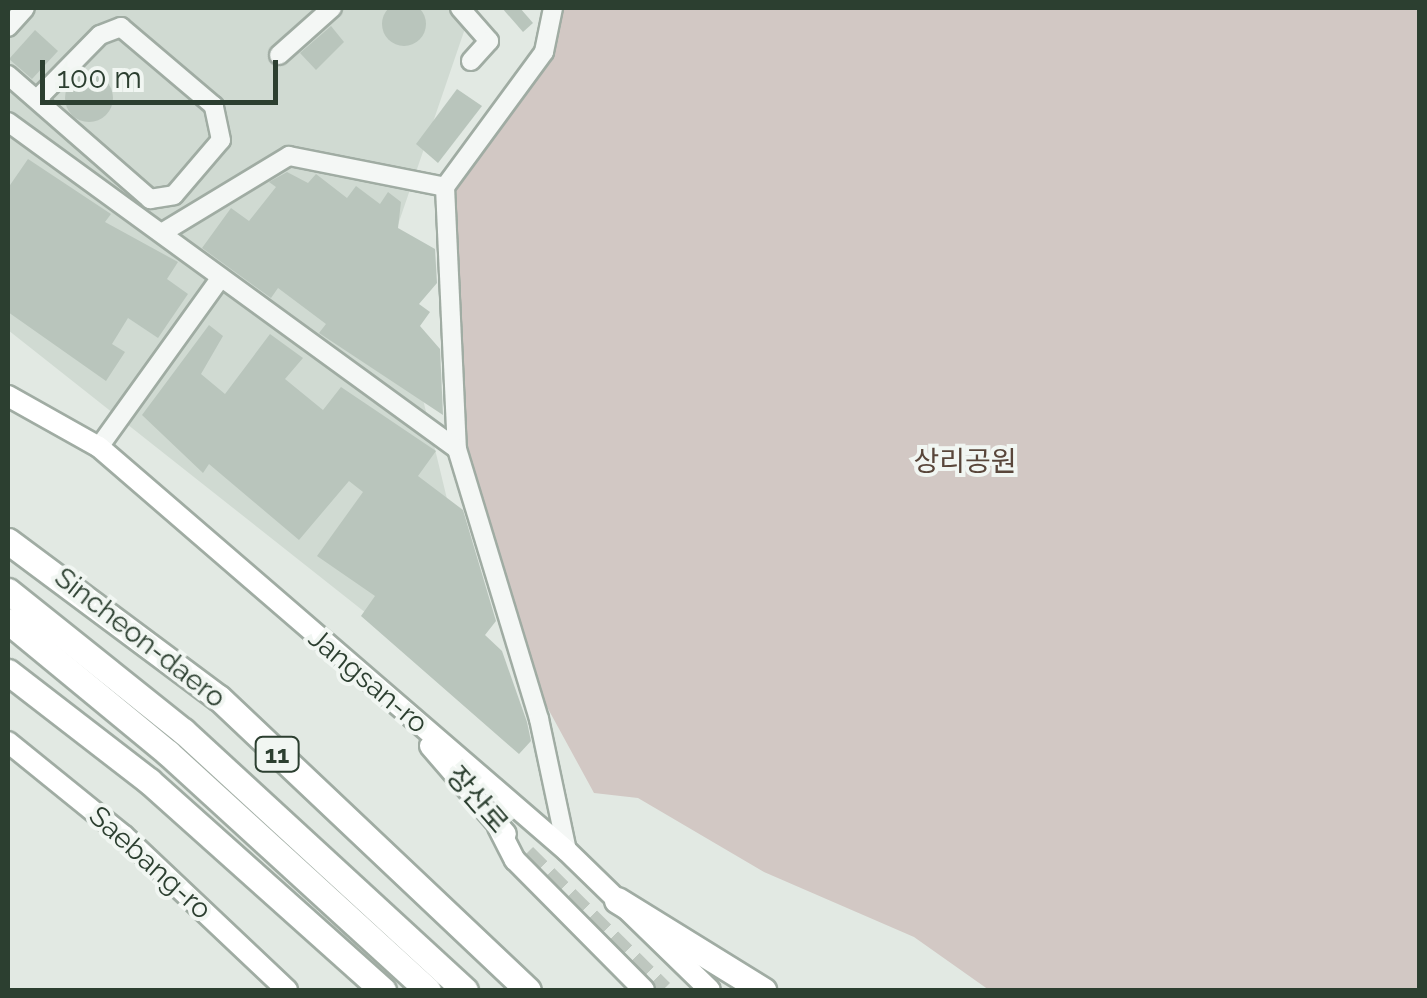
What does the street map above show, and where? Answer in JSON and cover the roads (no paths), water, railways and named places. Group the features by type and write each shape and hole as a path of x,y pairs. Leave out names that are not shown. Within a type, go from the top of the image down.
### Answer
{"highway":[{"name":"Sincheon-daero","path":"8,541 219,698 528,990"},
{"path":"8,590 184,731 465,990"},
{"path":"8,621 168,753 428,990"},
{"path":"8,672 149,781 382,990"},
{"path":"617,900 764,990"}],"main road":[{"name":"Jangsan-ro","path":"8,396 98,447 567,851 710,990"},
{"name":"장산로","path":"389,699 498,827 526,854"},
{"name":"Saebang-ro","path":"8,742 123,835 286,990"},
{"path":"498,827 515,860 644,990"}],"street":[{"path":"8,28 25,8"},
{"path":"280,55 332,8"},
{"path":"460,8 489,41 471,61"},
{"path":"554,8 544,52 445,186 457,450 539,719 567,851"},
{"path":"8,74 37,100 150,199 174,195 221,140 214,106 121,27 100,35 37,100"},
{"path":"8,122 165,231 218,280 457,450"},
{"path":"165,231 288,156 445,186"},
{"path":"98,447 218,280"}],"tunnel":[{"path":"526,854 663,990"}],"park label":[{"name":"상리공원","path":"965,462"}]}
